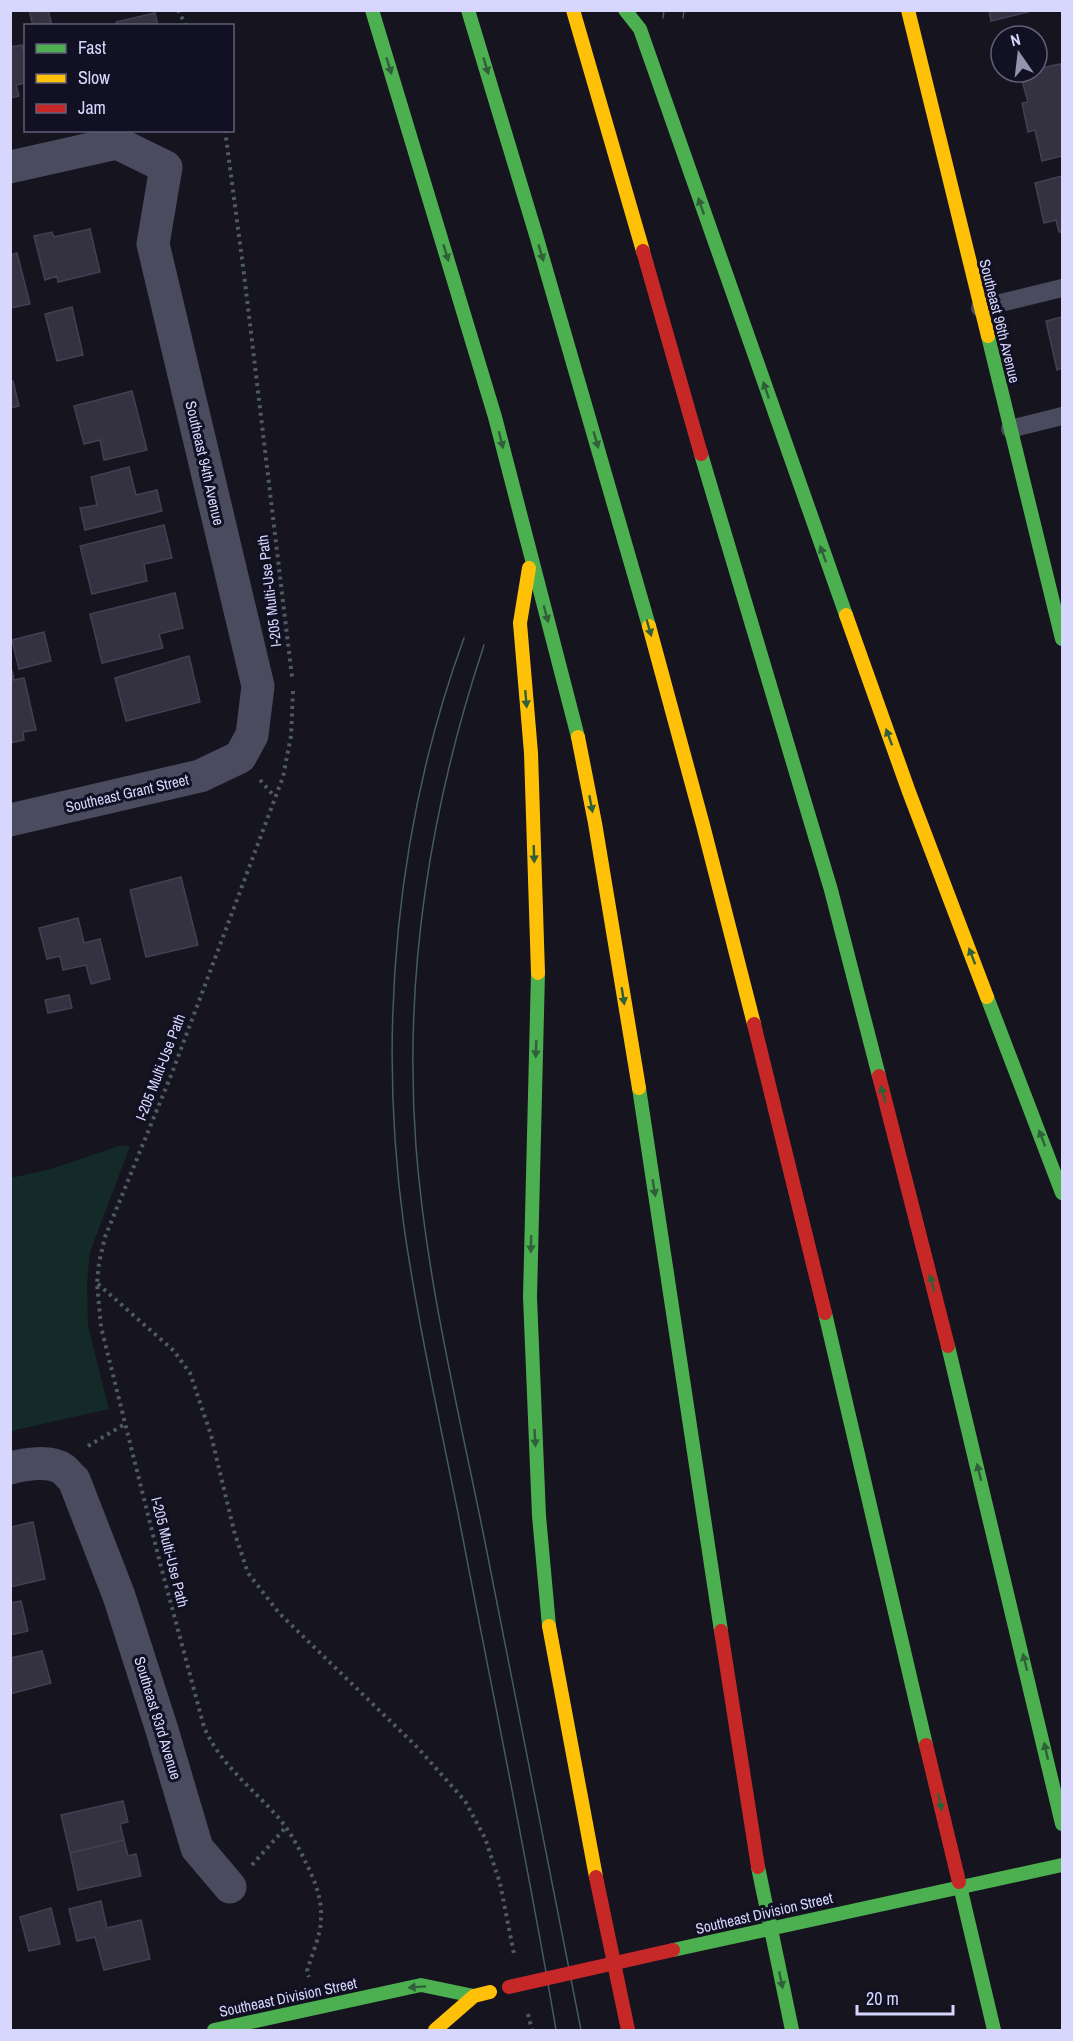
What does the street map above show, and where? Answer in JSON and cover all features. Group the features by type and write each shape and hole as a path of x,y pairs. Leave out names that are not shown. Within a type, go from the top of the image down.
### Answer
{"main road":[{"path":"372,10 495,417 573,712 595,824 643,1118 756,1860 792,2031"},
{"path":"468,10 553,291 674,713 729,920 804,1225 994,2031"},
{"path":"573,10 725,537 831,890 965,1413 1062,1824"},
{"path":"625,10 640,29 909,792 1062,1192"},
{"name":"Southeast 96th Avenue","path":"908,10 1010,429 1059,608 1062,639"},
{"path":"531,557 520,623 531,753 538,967 530,1297 539,1516 548,1621 581,1805 628,2031"},
{"name":"Southeast Division Street","path":"214,2031 421,1985 474,1996 1062,1865"},
{"name":"Southeast Division Street","path":"435,2031 474,1996"}],"street":[{"name":"Southeast 94th Avenue","path":"10,167 117,143 166,167 153,244 258,686 252,735 240,757"},
{"name":"Southeast Grant Street","path":"10,820 200,776 240,757"},
{"path":"10,1468 25,1464 49,1465 63,1469"},
{"name":"Southeast 93rd Avenue","path":"63,1469 74,1480 119,1596 197,1848 230,1887"}],"lane":[{"path":"980,308 1062,288"},
{"path":"1010,429 1062,416"}],"path":[{"path":"178,10 185,24"},
{"name":"I-205 Multi-Use Path","path":"225,132 292,680"},
{"name":"I-205 Multi-Use Path","path":"293,689 291,736 283,777 172,1073 109,1227 99,1263 97,1283 101,1327 204,1727 210,1742 229,1767 286,1827 310,1872 321,1905 321,1920 307,1971"},
{"path":"97,1283 174,1351 190,1373 210,1435 234,1531 248,1573 279,1613 418,1748 465,1801 485,1838 500,1883 508,1927"},
{"path":"63,1469 78,1453 125,1424"},
{"path":"230,1887 273,1844 286,1827"}],"green space":[{"path":"119,1146 130,1146 90,1252 87,1283 88,1326 109,1409 11,1431 11,1178 51,1169"}],"building":[{"path":"29,10 48,10 52,24 32,24"},
{"path":"989,10 1032,10 1032,11 991,21"},
{"path":"155,13 158,24 116,24 116,22"},
{"path":"22,45 24,83 16,85 19,96 10,98 10,47"},
{"path":"1060,64 1062,72 1062,156 1042,161 1035,130 1028,132 1022,103 1028,102 1023,84 1049,84 1049,66"},
{"path":"1062,176 1062,232 1059,232 1056,220 1044,223 1035,183"},
{"path":"90,229 100,272 58,282 57,276 45,280 34,236 52,232 54,237"},
{"path":"17,253 30,304 10,308 10,255"},
{"path":"72,307 83,355 57,361 45,314"},
{"path":"1062,317 1062,368 1057,370 1046,321"},
{"path":"13,381 19,406 10,408 10,382"},
{"path":"132,391 147,450 104,460 100,440 84,444 74,406"},
{"path":"129,467 136,495 157,490 162,511 85,530 80,508 97,505 91,477"},
{"path":"164,525 172,558 144,564 147,581 92,594 80,546"},
{"path":"175,593 183,628 159,634 163,648 102,663 90,614"},
{"path":"44,632 51,661 19,669 12,640"},
{"path":"189,656 200,702 126,721 115,678"},
{"path":"12,670 14,680 24,678 36,730 23,732 24,740 10,743"},
{"path":"181,877 198,945 146,957 130,890"},
{"path":"78,918 84,943 100,939 110,979 91,984 86,965 63,970 60,956 47,959 39,928"},
{"path":"69,995 72,1008 48,1013 45,1000"},
{"path":"33,1522 45,1579 10,1587 11,1527"},
{"path":"21,1601 28,1631 10,1635 10,1603"},
{"path":"42,1651 51,1683 10,1694 10,1658"},
{"path":"123,1801 128,1822 120,1824 124,1840 70,1853 61,1815"},
{"path":"124,1840 128,1856 136,1854 141,1876 78,1890 70,1853"},
{"path":"101,1901 107,1928 141,1920 150,1959 104,1970 95,1937 77,1941 69,1909"},
{"path":"51,1908 60,1944 29,1951 20,1917"}],"tram line":[{"path":"663,18 664,10"},
{"path":"683,18 684,10"},
{"path":"464,638 441,709 422,781 408,854 398,929 393,1004 392,1078 396,1153 404,1227 416,1299 521,1836 556,2030"},
{"path":"484,645 449,768 435,830 425,892 414,1018 413,1082 416,1147 427,1245 444,1343 581,2030"}],"traffic: fast":[{"path":"372,10 495,417 578,737"},
{"path":"468,10 536,235 649,626"},
{"path":"625,10 640,29 846,615"},
{"path":"988,336 1062,639"},
{"path":"701,454 831,890 879,1076"},
{"path":"538,973 530,1297 539,1516 549,1626"},
{"path":"987,997 1062,1193"},
{"path":"639,1088 721,1631"},
{"path":"825,1313 926,1745"},
{"path":"948,1346 1062,1824"},
{"path":"673,1950 1062,1865"},
{"path":"758,1867 792,2030"},
{"path":"959,1882 994,2030"},
{"path":"214,2030 421,1985 474,1996"}],"traffic: slow":[{"path":"573,10 643,251"},
{"path":"908,10 988,336"},
{"path":"529,568 520,623 531,753 538,973"},
{"path":"846,615 909,792 987,997"},
{"path":"649,626 754,1024"},
{"path":"578,737 595,823 639,1088"},
{"path":"549,1626 596,1877"},
{"path":"435,2030 474,1996 490,1992"}],"traffic: jam":[{"path":"643,251 701,454"},
{"path":"754,1024 825,1313"},
{"path":"879,1076 948,1346"},
{"path":"721,1631 758,1867"},
{"path":"926,1745 959,1882"},
{"path":"596,1877 628,2030"},
{"path":"509,1987 673,1950"}]}
